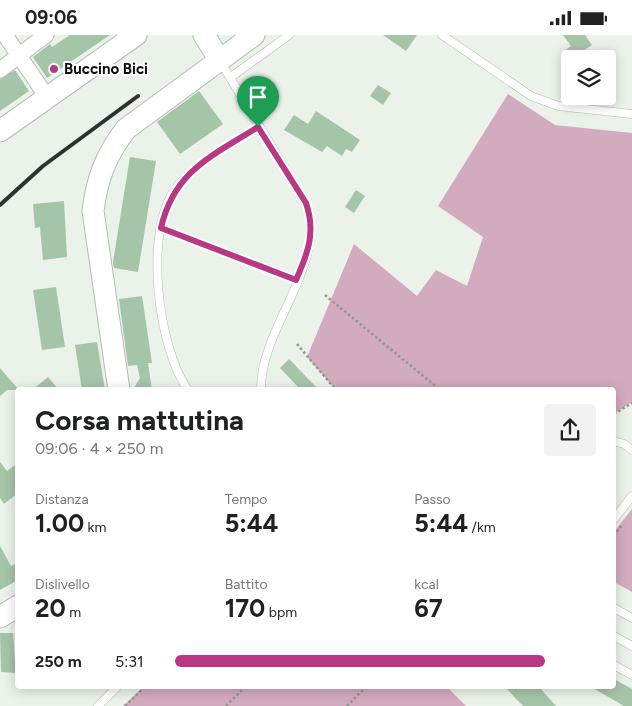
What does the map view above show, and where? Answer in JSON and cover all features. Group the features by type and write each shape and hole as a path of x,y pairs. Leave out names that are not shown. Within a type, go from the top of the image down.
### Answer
{"street":[{"path":"5,35 47,97"},
{"path":"0,70 46,35"},
{"path":"0,131 136,35"},
{"path":"204,35 219,59"},
{"path":"119,387 93,211 101,168 112,148 126,129 254,35"},
{"path":"0,617 15,609"}],"lane":[{"path":"231,77 289,35"},
{"path":"442,35 531,96 545,103 632,114"},
{"path":"219,59 258,127 306,203 311,216 310,244 263,365 261,387"},
{"path":"186,387 174,367 161,315 156,261 164,211 174,190 192,170 258,127"},
{"path":"161,228 296,280"},
{"path":"616,442 624,444 632,450"},
{"path":"616,516 632,496"},
{"path":"616,609 632,618"},
{"path":"616,638 632,647"},
{"path":"616,666 632,675"},
{"path":"98,706 115,689"}],"path":[{"path":"325,295 437,387"},
{"path":"297,344 333,387"},
{"path":"616,413 632,403"},
{"path":"125,706 143,689"},
{"path":"226,706 243,689"},
{"path":"347,706 364,689"}],"shaded area":[{"path":"508,94 555,125 632,133 632,405 630,403 616,413 616,387 333,387 307,357 354,244 417,296 436,270 467,286 483,237 438,206"},
{"path":"632,509 632,592 616,583 616,529"},
{"path":"141,689 449,689 466,706 123,706"}],"building":[{"path":"70,35 110,35 47,78 33,57 50,44 52,47"},
{"path":"383,35 417,35 406,51"},
{"path":"563,35 585,35 592,45 585,50 565,50 571,46"},
{"path":"15,70 29,91 0,111 0,79"},
{"path":"378,85 391,93 383,105 370,96"},
{"path":"199,91 223,124 180,154 157,122"},
{"path":"316,111 360,140 352,152 346,149 342,156 327,146 322,152 284,130 294,115 308,124"},
{"path":"130,157 156,161 138,272 114,268 113,262"},
{"path":"356,190 365,196 354,213 345,207"},
{"path":"64,201 67,257 43,260 40,227 35,228 33,204"},
{"path":"56,287 65,347 42,350 33,290"},
{"path":"142,296 152,363 148,363 152,387 135,387 140,378 137,365 128,366 119,299"},
{"path":"97,342 104,387 82,387 75,345"},
{"path":"289,359 316,387 298,387 280,368"},
{"path":"0,368 16,387 15,390 7,390 0,396"},
{"path":"48,377 56,387 36,387"},
{"path":"0,462 7,471 15,465 15,495 4,504 0,498"},
{"path":"0,546 11,566 15,564 15,582 0,590"},
{"path":"0,633 13,633 15,673 1,672"},
{"path":"616,680 632,689 632,706 624,706 594,689 616,689"},
{"path":"507,689 541,689 556,706 523,706"}],"railway":[{"path":"0,205 43,166 138,96"}],"place":[{"name":"Buccino Bici","path":"54,69"}],"route":[{"path":"258,127 306,203 311,216 310,244 296,280 161,228 164,211 174,190 192,170 258,127"}]}
